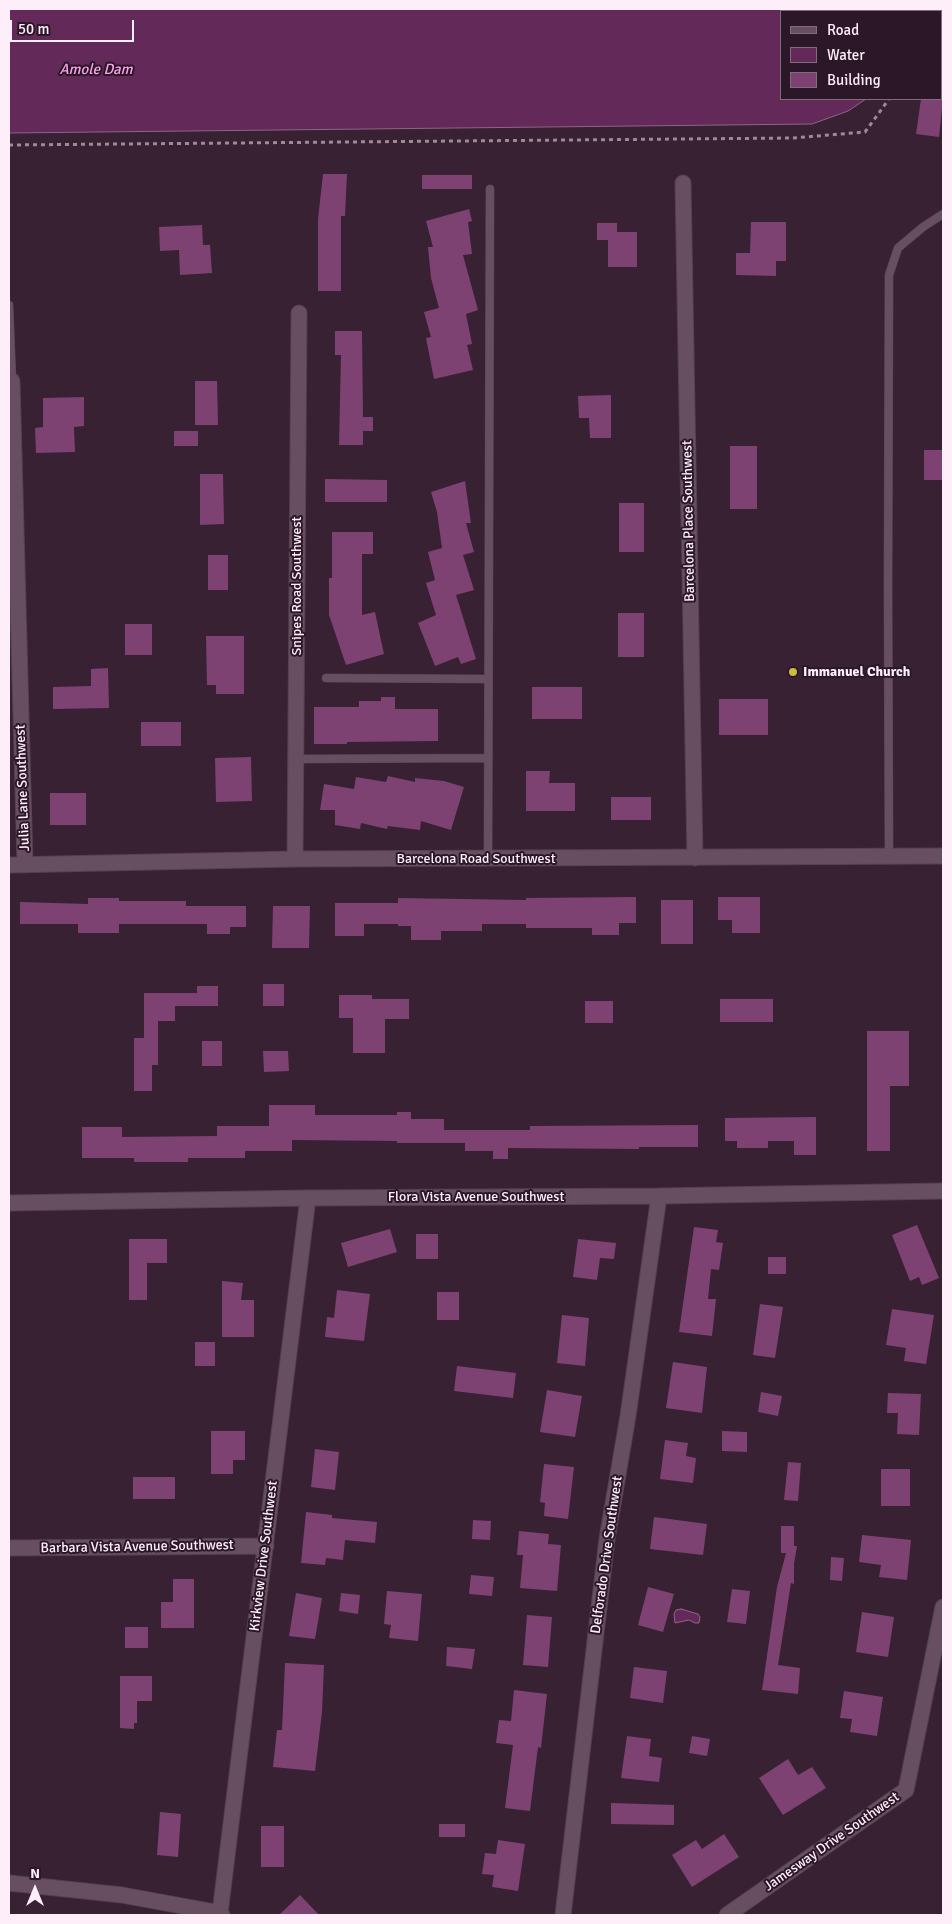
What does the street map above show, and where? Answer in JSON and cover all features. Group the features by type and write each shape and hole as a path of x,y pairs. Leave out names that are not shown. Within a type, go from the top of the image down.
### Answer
{"street":[{"name":"Barcelona Place Southwest","path":"684,183 695,858"},
{"name":"Snipes Road Southwest","path":"296,859 299,313"},
{"name":"Julia Lane Southwest","path":"12,382 25,864"},
{"name":"Barcelona Road Southwest","path":"9,865 296,859 943,856"},
{"name":"Flora Vista Avenue Southwest","path":"9,1203 943,1191"},
{"name":"Delforado Drive Southwest","path":"563,1915 607,1540 628,1416 659,1196"},
{"name":"Kirkview Drive Southwest","path":"221,1914 308,1198"},
{"name":"Barbara Vista Avenue Southwest","path":"9,1548 266,1546"},
{"name":"Jamesway Drive Southwest","path":"727,1915 906,1790 943,1607"},
{"path":"9,1883 122,1895 221,1914"}],"lane":[{"path":"488,858 487,679 490,189"},
{"path":"889,857 889,275 898,248 923,227 943,214"},
{"path":"9,305 12,382"},
{"path":"326,678 487,679"},
{"path":"296,759 488,758"}],"path":[{"path":"9,145 793,138 865,132 888,100"}],"water":[{"name":"Amole Dam","path":"9,9 891,9 780,10 780,100 864,100 848,111 812,124 9,133"},
{"path":"681,1609 698,1614 700,1617 699,1623 689,1620 675,1623 674,1614 676,1610"}],"building":[{"path":"943,99 939,137 916,134 921,100"},
{"path":"323,174 347,174 345,216 341,216 341,291 318,291 318,219"},
{"path":"422,175 472,175 472,189 422,189"},
{"path":"469,209 472,221 468,222 472,254 463,255 478,310 466,314 472,344 467,345 473,370 434,379 426,338 431,337 424,312 439,308 431,278 428,247 433,247 426,221"},
{"path":"751,222 786,222 786,261 776,261 776,276 736,275 736,253 750,253"},
{"path":"597,223 617,223 617,232 637,232 637,267 608,267 608,240 597,240"},
{"path":"202,225 203,245 210,245 212,273 180,275 179,250 160,251 159,227"},
{"path":"335,331 362,331 363,417 373,417 373,431 363,431 363,445 339,445 341,355 335,355"},
{"path":"195,381 217,381 218,425 195,425"},
{"path":"611,395 611,438 590,438 589,418 579,418 578,396"},
{"path":"84,397 84,426 74,427 75,452 36,453 35,428 43,427 43,398"},
{"path":"174,431 198,431 198,446 174,446"},
{"path":"730,446 757,446 757,509 730,509"},
{"path":"924,450 943,450 943,480 924,480"},
{"path":"200,474 223,474 224,524 200,525"},
{"path":"325,479 387,480 387,502 325,502"},
{"path":"465,481 471,523 466,523 474,552 463,555 474,590 456,595 476,659 461,664 458,657 435,666 418,623 436,615 426,583 435,580 428,552 442,548 437,512 431,492"},
{"path":"619,503 644,503 644,552 619,552"},
{"path":"332,532 373,532 373,554 362,554 362,615 375,612 384,654 346,665 329,615 329,578 332,578"},
{"path":"208,555 228,555 228,590 208,590"},
{"path":"618,613 644,613 644,657 618,657"},
{"path":"125,624 152,624 152,655 125,655"},
{"path":"206,636 244,636 244,694 216,694 216,685 207,685"},
{"path":"108,668 109,708 53,709 53,687 91,686 91,669"},
{"path":"532,687 582,687 582,719 532,719"},
{"path":"381,697 395,697 395,709 438,709 438,741 314,744 314,707 359,707 359,701 381,701"},
{"path":"719,699 768,699 768,735 719,735"},
{"path":"141,722 181,722 181,746 141,746"},
{"path":"251,757 252,801 216,802 215,758"},
{"path":"526,771 550,771 549,783 575,783 575,811 526,811"},
{"path":"388,776 415,782 415,778 444,781 464,787 451,830 421,821 420,830 388,826 387,829 361,823 360,829 335,825 335,810 320,810 324,784 354,789 356,777 386,782"},
{"path":"50,793 86,793 86,825 50,825"},
{"path":"611,797 651,797 651,820 611,820"},
{"path":"636,897 636,923 619,923 619,935 592,935 592,928 526,928 526,924 482,924 482,931 441,931 441,940 411,940 411,926 364,924 364,936 335,936 335,903 398,903 398,898 526,900 526,898"},
{"path":"718,897 760,897 760,933 732,933 732,920 718,920"},
{"path":"88,898 119,898 119,901 186,901 186,906 246,906 246,927 230,927 230,934 207,934 207,924 119,924 119,933 78,933 78,924 20,924 20,902 88,904"},
{"path":"661,900 693,900 693,944 661,944"},
{"path":"273,906 310,906 309,948 272,948"},
{"path":"263,984 284,984 284,1006 263,1006"},
{"path":"197,986 218,986 218,1006 175,1006 175,1021 158,1021 158,1065 152,1065 152,1091 134,1091 134,1038 144,1038 144,993 197,993"},
{"path":"339,995 372,995 372,999 409,999 409,1019 385,1019 385,1053 353,1053 353,1018 339,1018"},
{"path":"720,999 773,999 773,1022 720,1022"},
{"path":"585,1001 613,1001 613,1023 585,1023"},
{"path":"867,1031 909,1031 909,1086 890,1086 890,1151 867,1151"},
{"path":"202,1041 222,1041 222,1066 202,1066"},
{"path":"263,1051 288,1051 289,1071 264,1072"},
{"path":"269,1105 315,1105 315,1115 397,1115 397,1112 411,1112 411,1119 444,1119 444,1130 530,1130 530,1126 698,1125 698,1147 639,1147 639,1149 508,1148 508,1159 493,1159 493,1151 465,1151 465,1143 292,1140 292,1151 245,1151 245,1158 188,1158 188,1162 134,1162 134,1158 82,1158 82,1127 122,1127 122,1137 217,1136 217,1126 269,1126"},
{"path":"816,1117 816,1155 794,1155 794,1141 768,1141 768,1148 737,1148 737,1141 725,1141 725,1118"},
{"path":"917,1225 939,1278 922,1285 919,1277 910,1281 892,1235"},
{"path":"694,1227 718,1230 716,1242 723,1243 719,1270 711,1269 708,1299 716,1299 712,1336 679,1332"},
{"path":"390,1229 397,1252 348,1267 341,1243"},
{"path":"416,1234 438,1234 438,1259 416,1259"},
{"path":"129,1239 167,1239 167,1263 147,1263 147,1300 129,1300"},
{"path":"578,1239 616,1243 614,1259 600,1258 597,1280 573,1277"},
{"path":"768,1257 786,1257 786,1274 768,1274"},
{"path":"222,1281 243,1283 241,1300 254,1300 254,1337 222,1337"},
{"path":"337,1290 370,1294 364,1341 325,1337 327,1317 334,1318"},
{"path":"437,1292 459,1292 459,1320 437,1320"},
{"path":"760,1304 783,1307 775,1358 753,1355"},
{"path":"892,1309 934,1315 926,1364 904,1361 906,1348 886,1345"},
{"path":"562,1315 589,1318 585,1366 557,1363"},
{"path":"195,1342 215,1342 215,1366 195,1366"},
{"path":"673,1362 707,1367 702,1413 666,1408"},
{"path":"457,1366 516,1373 513,1398 454,1391"},
{"path":"547,1390 582,1396 575,1437 540,1432"},
{"path":"761,1392 782,1396 778,1416 758,1412"},
{"path":"888,1393 921,1394 919,1435 897,1434 898,1413 887,1413"},
{"path":"211,1431 245,1431 245,1460 233,1460 233,1474 211,1474"},
{"path":"722,1431 747,1432 747,1452 722,1451"},
{"path":"665,1440 688,1443 686,1456 696,1458 693,1483 660,1479"},
{"path":"315,1449 339,1452 335,1490 311,1487"},
{"path":"788,1462 801,1463 798,1501 784,1500"},
{"path":"544,1464 574,1467 568,1519 544,1516 545,1503 540,1502"},
{"path":"881,1469 910,1469 910,1506 881,1506"},
{"path":"133,1477 175,1477 175,1499 133,1499"},
{"path":"306,1512 332,1515 332,1518 377,1522 375,1543 345,1540 343,1560 326,1558 325,1565 301,1563"},
{"path":"654,1517 707,1524 703,1555 650,1549"},
{"path":"473,1520 491,1521 490,1540 472,1539"},
{"path":"781,1526 794,1526 794,1546 797,1546 794,1564 794,1584 791,1583 778,1665 800,1668 798,1694 762,1690 777,1587 786,1553 781,1553"},
{"path":"519,1531 549,1534 548,1544 561,1545 557,1591 520,1588 523,1555 517,1555"},
{"path":"862,1535 911,1540 907,1580 879,1577 881,1565 859,1562"},
{"path":"831,1557 844,1558 842,1581 830,1580"},
{"path":"471,1575 494,1577 492,1596 469,1594"},
{"path":"173,1579 194,1579 194,1628 161,1628 161,1602 173,1602"},
{"path":"648,1587 674,1594 663,1632 638,1625"},
{"path":"732,1589 750,1591 746,1624 727,1622"},
{"path":"387,1591 422,1594 418,1641 389,1638 391,1625 384,1624"},
{"path":"296,1593 322,1598 315,1639 289,1636"},
{"path":"341,1593 360,1595 358,1614 339,1611"},
{"path":"862,1612 894,1617 888,1657 856,1652"},
{"path":"527,1615 552,1617 548,1667 523,1665"},
{"path":"125,1627 148,1627 148,1648 125,1648"},
{"path":"447,1647 475,1649 472,1669 446,1666"},
{"path":"285,1663 324,1665 322,1712 315,1771 273,1767 277,1730 282,1730"},
{"path":"634,1667 667,1671 663,1703 630,1698"},
{"path":"120,1676 152,1676 152,1701 137,1701 137,1723 134,1723 134,1729 120,1728"},
{"path":"514,1690 547,1694 541,1748 538,1747 530,1811 505,1808 513,1745 496,1743 499,1720 511,1721"},
{"path":"844,1691 883,1697 877,1736 850,1732 852,1719 840,1718"},
{"path":"627,1736 651,1739 649,1756 662,1758 659,1782 621,1778"},
{"path":"692,1736 710,1739 707,1756 689,1753"},
{"path":"788,1759 798,1775 812,1767 826,1788 783,1815 759,1778"},
{"path":"611,1803 674,1805 674,1825 611,1824"},
{"path":"160,1812 181,1814 178,1857 157,1855"},
{"path":"439,1824 465,1824 465,1837 439,1837"},
{"path":"261,1826 284,1826 284,1867 261,1867"},
{"path":"724,1834 739,1857 692,1887 672,1855 696,1840 702,1849"},
{"path":"498,1840 525,1844 518,1891 492,1887 494,1875 482,1874 485,1853 496,1854"},
{"path":"300,1895 319,1915 279,1915"}],"place":[{"name":"Immanuel Church","path":"793,672"}]}
